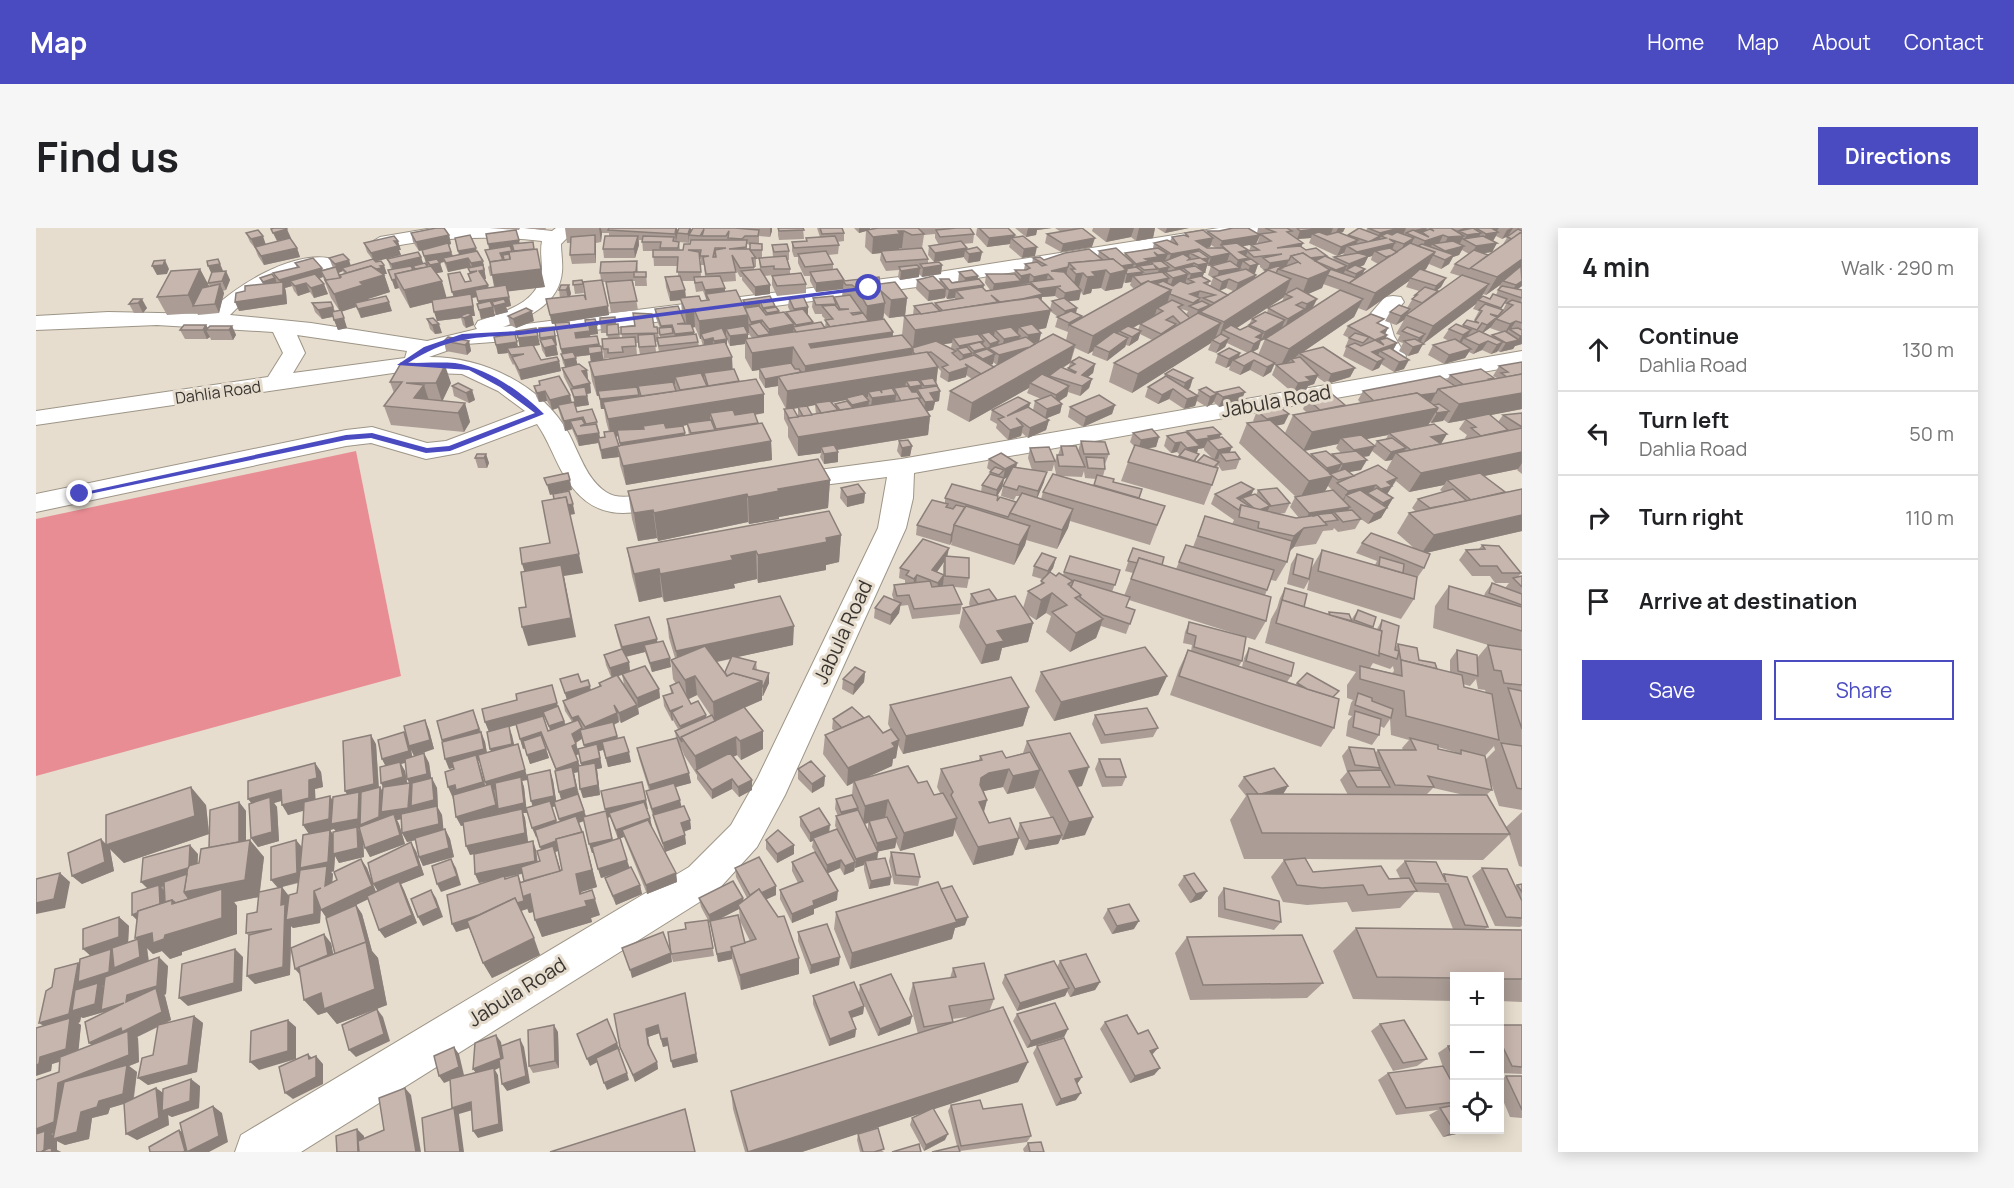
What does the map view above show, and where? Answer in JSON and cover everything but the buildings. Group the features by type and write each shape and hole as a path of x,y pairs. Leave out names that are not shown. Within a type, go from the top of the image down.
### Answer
{"street":[{"path":"380,243 422,231 457,228 561,232"},
{"name":"Dahlia Road","path":"400,365 426,348 462,336 520,333 927,280 1256,228"},
{"path":"462,336 522,311 542,299 552,272 551,242 561,232"},
{"path":"213,321 232,301 252,286 302,267 326,262"},
{"path":"1393,302 1381,312 1379,324 1389,347 1415,377"},
{"path":"36,323 118,318 213,321 282,327 426,348"},
{"path":"276,383 294,353 282,327"},
{"name":"Jabula Road","path":"258,1152 703,879 744,836 772,785 892,528 899,498 900,466 1522,358"},
{"name":"Dahlia Road","path":"36,418 400,365 454,365 471,369 502,385 541,414 549,423 590,495 604,502 622,503 692,494"},
{"path":"36,503 346,438 372,435 426,451 450,448 541,414"},
{"path":"761,485 900,466"}],"shaded area":[{"path":"356,451 401,676 36,776 36,519"}],"route":[{"path":"80,494 346,438 372,435 426,451 450,448 541,414 502,385 471,369 454,365 400,365 426,348 462,336 520,333 869,288"}]}
